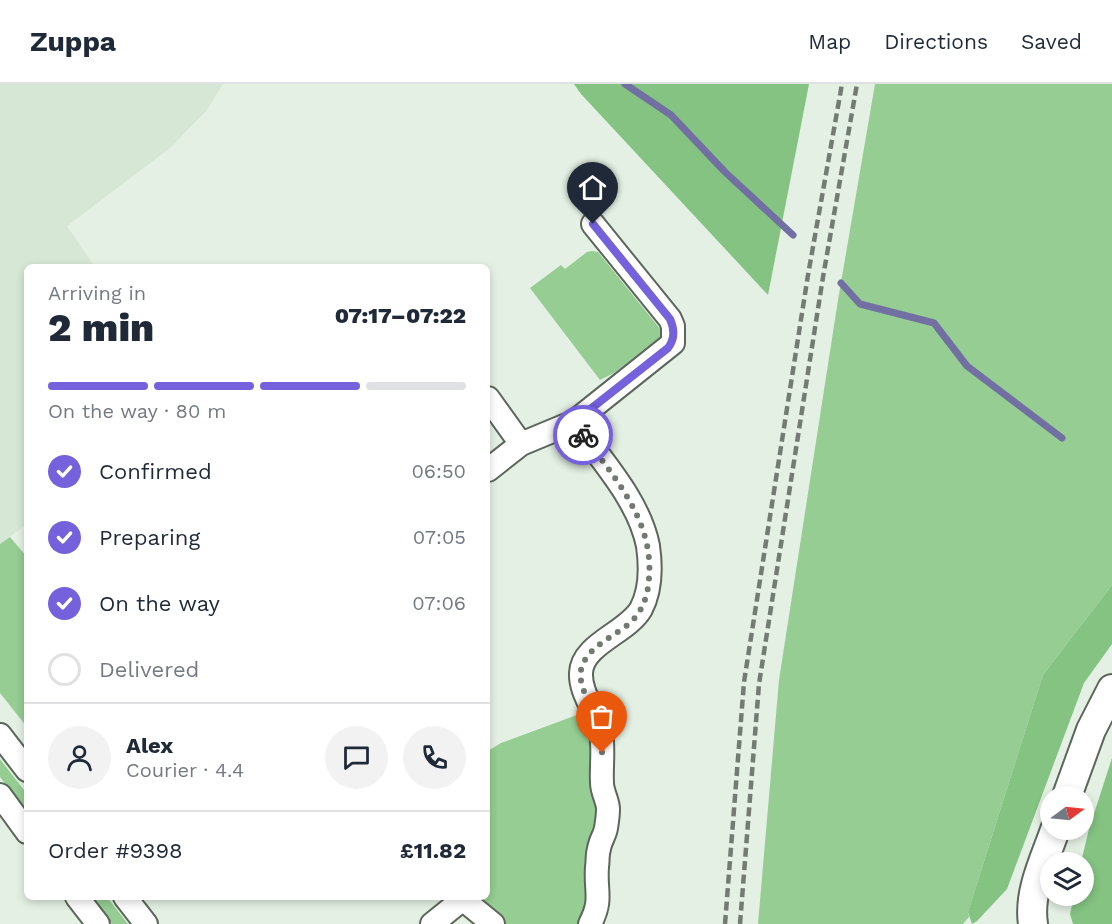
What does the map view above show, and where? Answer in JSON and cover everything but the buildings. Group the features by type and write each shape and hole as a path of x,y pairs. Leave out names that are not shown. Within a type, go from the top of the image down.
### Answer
{"main road":[{"path":"1071,786 1091,730 1112,689"},
{"path":"1033,924 1031,911 1038,879 1052,840"},
{"path":"1016,924 1038,879"}],"street":[{"path":"490,468 521,444 574,422 673,342 673,326 670,319 593,224"},
{"path":"490,401 521,444"},
{"path":"574,422 627,496 647,545 650,569 648,591 641,609 630,622 592,651 584,660 581,671 582,686 599,724 602,737 602,785 608,808 606,831 599,848 596,873 599,902 590,924"},
{"path":"0,735 24,766"},
{"path":"0,795 24,828"},
{"path":"79,900 98,924"},
{"path":"126,900 146,924"},
{"path":"432,924 460,900"},
{"path":"464,900 493,924"}],"shaded area":[{"path":"0,84 223,84 207,110 170,148 67,226 93,264 24,264 24,526 0,544"}],"green space":[{"path":"574,84 809,84 768,295 581,94"},
{"path":"875,84 1112,84 1112,585 1043,675 968,912 969,917 963,924 758,924 779,680 838,300"},
{"path":"587,252 598,252 661,330 660,337 614,373 600,380 530,288 561,265 565,269"},
{"path":"10,537 24,553 24,723 0,693 0,544"},
{"path":"1112,585 1112,644 1084,683 1046,786 1040,786 1040,801 1007,889 972,924 968,912 1043,675"},
{"path":"593,709 602,737 590,924 493,924 464,900 490,900 490,750 501,743"},
{"path":"1112,758 1112,924 1073,924 1070,914 1072,906 1094,906 1094,852 1083,852 1086,840 1094,840 1094,814"},
{"path":"0,759 24,790 24,809 0,777"},
{"path":"94,900 109,900 128,924 112,924"}],"waterway":[{"path":"625,84 671,115 725,172 793,235"},
{"path":"841,283 860,304 934,323 967,366 1062,438"}],"railway":[{"path":"725,924 744,682 808,275 842,84"},
{"path":"740,924 759,684 823,277 857,84"}],"way so far":[{"path":"583,435 627,496 639,520 647,545 650,569 648,591 641,609 630,622 592,651 584,660 581,671 582,686 599,724 602,753"}],"route":[{"path":"583,435 574,422 668,348 673,342 674,335 670,319 593,224"}]}
